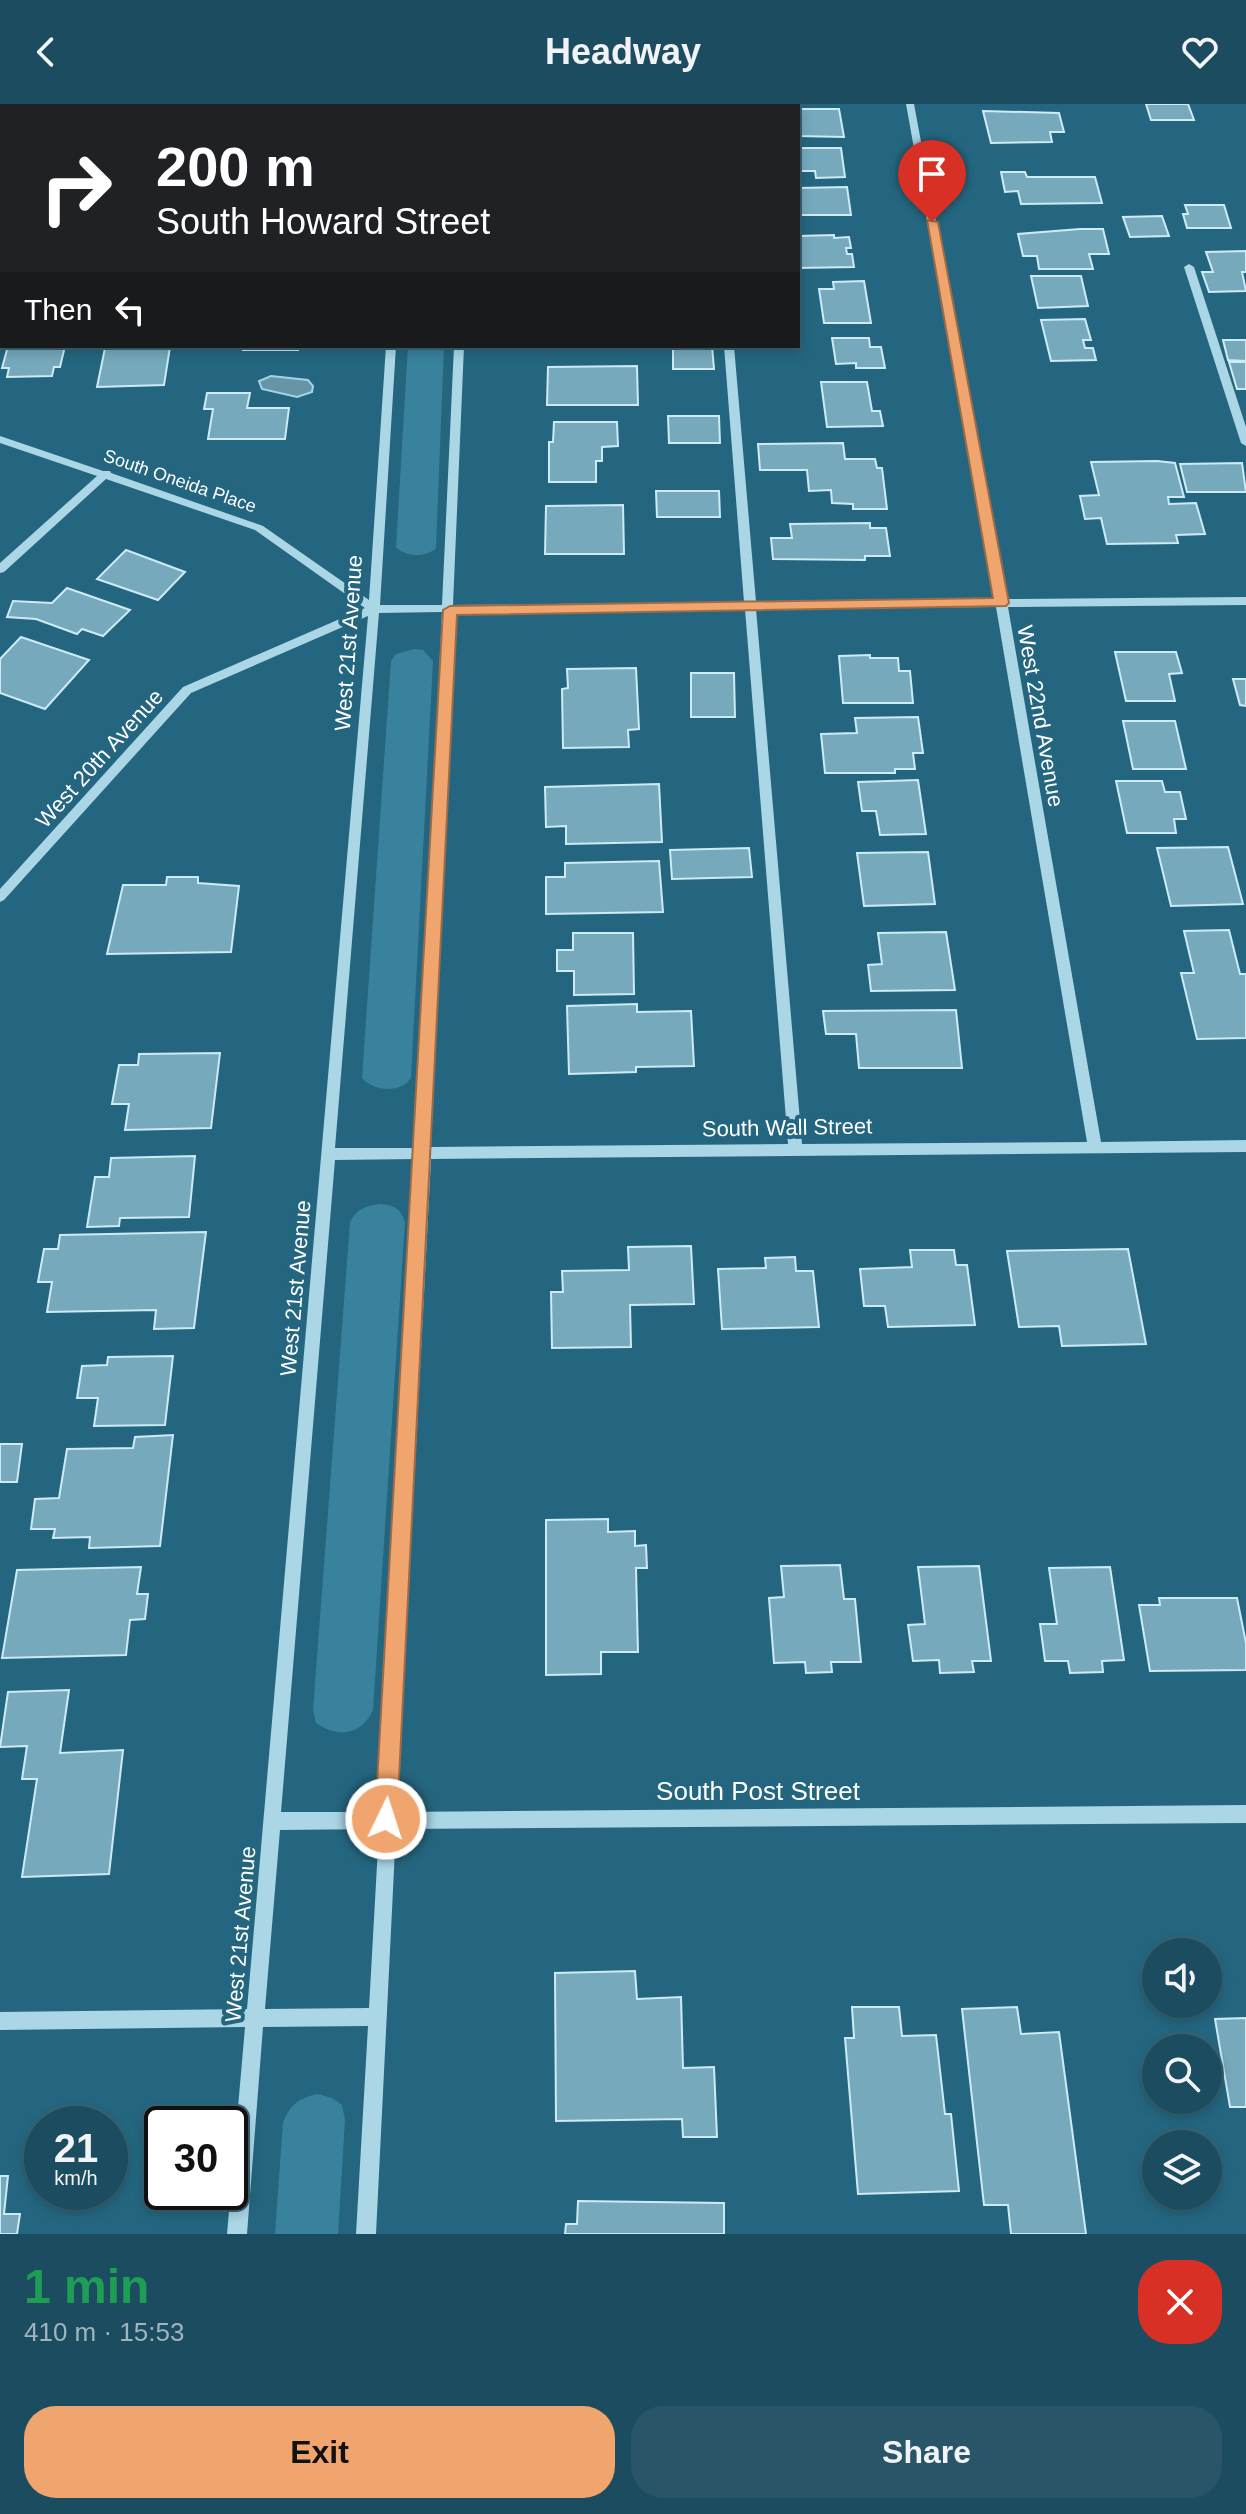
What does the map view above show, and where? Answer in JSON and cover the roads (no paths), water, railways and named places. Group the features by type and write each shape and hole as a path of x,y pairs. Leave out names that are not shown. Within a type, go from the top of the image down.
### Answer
{"street":[{"name":"West 22nd Avenue","path":"910,104 1095,1146"},
{"path":"1189,267 1246,443"},
{"name":"West 21st Avenue","path":"237,2234 374,609 391,348"},
{"path":"366,2234 424,1152 450,610 459,348"},
{"path":"729,348 795,1149"},
{"name":"South Oneida Place","path":"0,439 259,528 374,609"},
{"path":"0,569 106,473"},
{"path":"374,609 1246,601"},
{"name":"West 20th Avenue","path":"0,897 187,690 374,609"},
{"name":"South Wall Street","path":"328,1154 1246,1146"},
{"name":"South Post Street","path":"271,1821 1246,1814"},
{"path":"0,2021 376,2017"}]}
